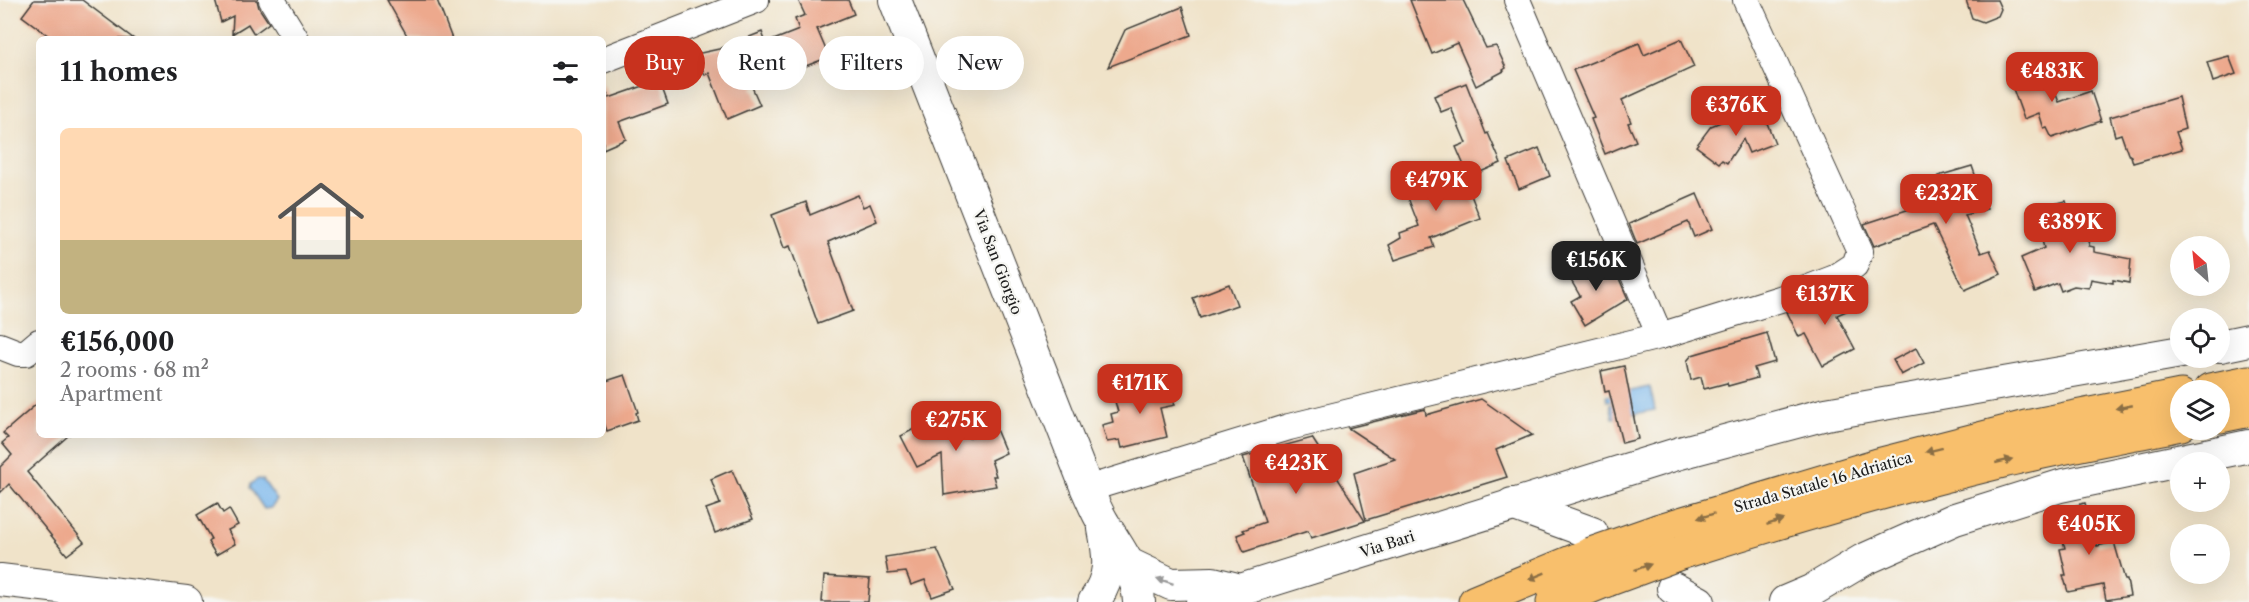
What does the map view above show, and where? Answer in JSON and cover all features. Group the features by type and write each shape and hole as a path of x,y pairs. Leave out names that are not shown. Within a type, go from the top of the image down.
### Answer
{"highway":[{"path":"2230,386 2249,382"},
{"name":"Strada Statale 16 Adriatica","path":"1670,542 1878,465 2026,427 2170,398"},
{"path":"2230,414 2249,410"},
{"name":"Strada Statale 16 Adriatica","path":"1475,602 1597,556 1784,519 2005,461 2170,426"},
{"name":"Strada Statale 16 Adriatica","path":"1553,602 1597,556"}],"street":[{"path":"272,0 294,36"},
{"path":"606,59 756,0"},
{"name":"Via San Giorgio","path":"895,0 1087,489 1103,522 1113,587 1139,594 1139,602"},
{"path":"1517,0 1660,336"},
{"path":"1087,489 1289,428 1660,336 1780,299 1835,278 1855,266 1860,251 1746,0"},
{"path":"2230,344 2249,340"},
{"path":"0,346 18,353 26,353 36,345"},
{"name":"Via Bari","path":"1202,602 1680,453 1826,414 2170,354"},
{"path":"1785,602 1811,591 1863,560 1955,519 2061,486 2249,446"},
{"path":"1571,486 1597,556"},
{"path":"1512,504 1597,556"},
{"path":"0,580 186,602"},
{"path":"1113,587 1213,583 1243,591"}],"water":[{"path":"1650,387 1655,410 1613,418 1610,404 1614,403 1613,400 1607,401 1606,396"},
{"path":"258,479 263,480 277,500 271,508 264,509 250,488 251,484"}],"building":[{"path":"34,0 82,0 130,36 49,36 22,16"},
{"path":"215,0 257,0 259,8 269,23 254,34 248,24 232,34 233,16 221,22"},
{"path":"387,0 437,0 451,36 407,36"},
{"path":"798,0 848,0 854,14 817,29 820,36 819,61 807,66 807,36 784,36 799,30 795,19 805,15"},
{"path":"1410,0 1463,0 1486,48 1496,46 1506,68 1504,71 1476,86 1457,43 1432,54"},
{"path":"1966,0 1997,0 2001,9 1998,16 1983,22 1972,18"},
{"path":"1182,7 1191,35 1108,67 1125,30"},
{"path":"762,32 763,36 752,36"},
{"path":"1681,39 1694,67 1622,100 1636,141 1605,154 1591,119 1594,118 1573,70 1639,43 1644,55"},
{"path":"717,49 717,90 753,90 760,105 727,119 709,73 705,75 705,52"},
{"path":"2229,56 2236,74 2213,82 2207,62"},
{"path":"2043,63 2059,102 2091,91 2101,121 2052,138 2047,128 2044,129 2039,113 2024,119 2008,75"},
{"path":"1466,83 1486,134 1488,133 1501,163 1469,177 1456,147 1466,143 1451,108 1441,112 1434,96"},
{"path":"632,90 663,90 668,104 619,122 626,139 606,148 606,91 609,98"},
{"path":"2178,97 2185,129 2176,132 2182,149 2133,163 2121,134 2115,136 2110,117"},
{"path":"1763,113 1775,143 1749,153 1743,139 1727,163 1722,160 1719,163 1696,146 1711,126 1735,116 1738,122"},
{"path":"1539,148 1550,176 1519,189 1508,161"},
{"path":"1972,166 1987,209 1965,215 1981,253 1990,250 2001,274 1965,290 1933,225 1874,246 1864,224 1913,208 1910,199 1942,188 1938,176"},
{"path":"1460,167 1480,218 1431,238 1434,247 1395,260 1389,245 1401,238 1400,233 1419,226 1405,190"},
{"path":"1697,194 1712,229 1694,237 1688,222 1637,244 1629,224"},
{"path":"858,195 863,207 870,204 877,221 828,242 853,311 818,324 790,246 784,248 772,215 806,202 810,215"},
{"path":"2066,201 2072,221 2091,224 2089,246 2094,247 2094,252 2131,259 2129,283 2091,279 2089,288 2074,286 2061,291 2058,283 2035,292 2021,258 2044,248 2034,209"},
{"path":"1597,259 1608,278 1617,274 1628,299 1585,325 1571,301 1580,296 1568,275"},
{"path":"1229,284 1237,305 1200,318 1193,298"},
{"path":"1845,290 1853,308 1837,315 1855,349 1823,366 1806,334 1799,337 1787,312"},
{"path":"1767,333 1775,362 1754,368 1757,378 1728,386 1727,383 1704,389 1701,377 1691,380 1687,361 1692,355"},
{"path":"1916,348 1924,363 1901,375 1893,360"},
{"path":"1624,366 1638,439 1622,443 1609,391 1605,392 1601,371"},
{"path":"625,375 638,412 636,413 638,420 607,431 606,381"},
{"path":"1164,375 1175,405 1160,408 1167,437 1122,448 1120,440 1107,442 1102,425 1113,422 1111,414 1118,412 1114,398 1146,387 1144,381"},
{"path":"1481,399 1532,435 1496,450 1507,477 1366,520 1354,473 1395,459 1348,428 1425,409 1426,415"},
{"path":"36,405 36,438 66,438 27,472 84,542 67,555 9,484 0,493 0,467 12,455 2,443 8,438 3,433"},
{"path":"956,407 969,438 995,427 1006,453 991,460 996,476 993,476 996,486 944,495 942,455 917,467 901,436 936,417 935,415"},
{"path":"1312,438 1365,521 1311,538 1308,531 1244,552 1237,535 1245,532 1243,530 1265,522 1243,457"},
{"path":"732,470 753,519 715,533 706,509 720,504 711,479"},
{"path":"217,503 223,513 229,509 238,525 228,530 235,544 216,555 208,542 211,539 197,515"},
{"path":"2085,503 2097,546 2114,542 2130,596 2106,600 2103,585 2068,592 2063,575 2066,575 2060,549 2065,548 2055,511"},
{"path":"937,549 955,589 932,597 925,580 911,585 906,572 888,574 885,557"},
{"path":"824,576 870,579 868,602 822,602"}]}
